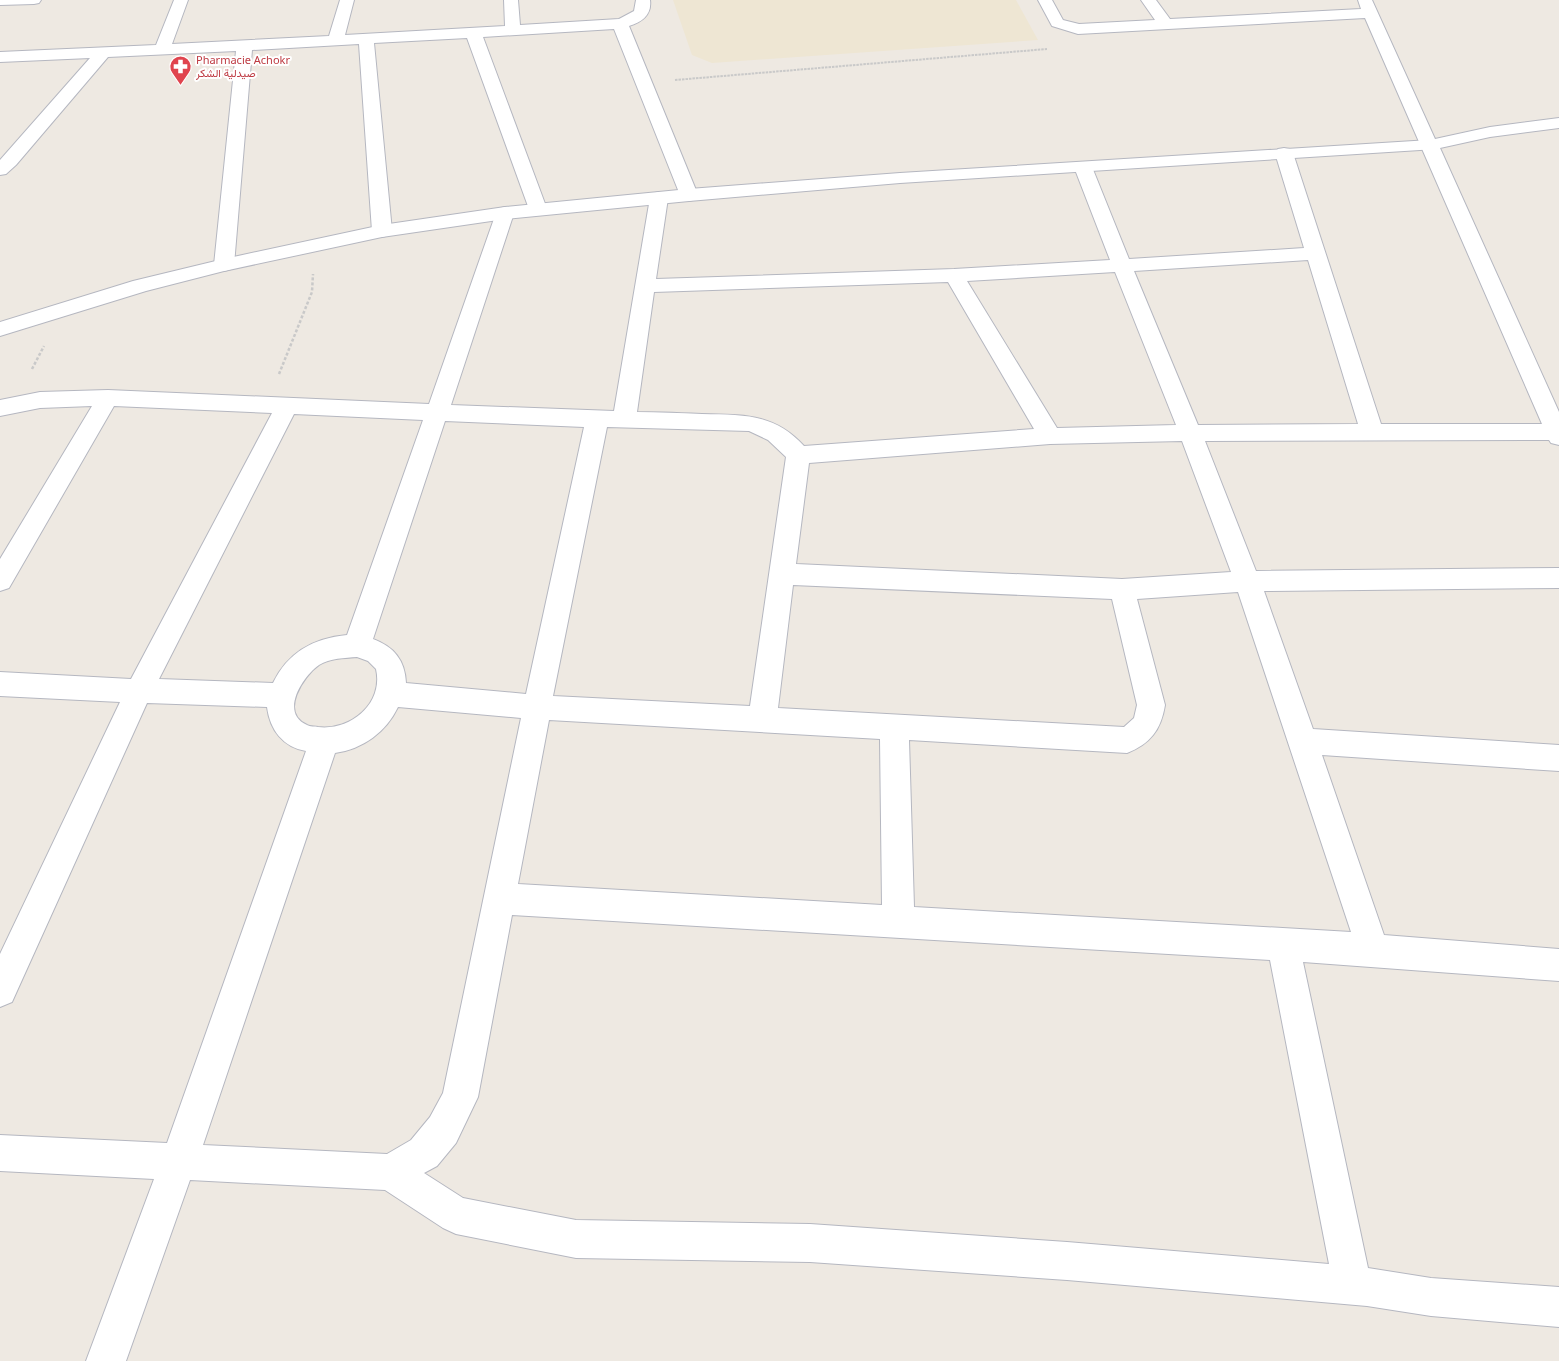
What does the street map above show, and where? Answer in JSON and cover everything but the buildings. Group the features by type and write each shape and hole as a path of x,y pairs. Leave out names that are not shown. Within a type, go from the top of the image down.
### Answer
{"street":[{"path":"0,2 34,0"},
{"path":"162,50 181,0"},
{"path":"336,40 347,0"},
{"path":"511,0 513,30"},
{"path":"0,57 244,46 620,24 635,19 642,12 643,0"},
{"path":"798,455 1050,436 1372,432 1558,434 1368,7 1078,30 1057,23 1045,0"},
{"path":"1148,0 1166,24"},
{"path":"620,24 689,194"},
{"path":"473,32 538,209"},
{"path":"366,39 382,231"},
{"path":"224,264 244,46"},
{"path":"0,170 10,161 102,53"},
{"path":"0,329 140,286 224,264 382,231 505,213 689,194 1284,153 1430,146 1490,132 1559,123"},
{"path":"1284,153 1314,254 1372,432"},
{"path":"1083,167 1191,433 1248,582 1373,950"},
{"path":"390,1172 424,1153 443,1130 460,1097 536,707 645,286 658,198"},
{"path":"358,646 436,411 505,213"},
{"path":"645,286 954,275 1314,254"},
{"path":"954,275 1050,436"},
{"path":"0,581 108,398"},
{"path":"7,406 59,399 108,398 610,420 749,423 771,429 787,442 798,455 762,718"},
{"path":"0,990 139,691 277,405"},
{"path":"782,574 1122,589 1248,582 1559,578"},
{"path":"391,694 536,707 762,718 1127,740 1138,734 1149,722 1151,706 1122,589"},
{"path":"358,646 374,651 387,662 392,677 391,694 382,712 366,728 346,737 324,742 298,736 282,718 280,695 292,674 310,658 333,648 358,646"},
{"path":"0,684 139,691 280,695"},
{"path":"894,726 898,923"},
{"path":"1302,741 1559,758"},
{"path":"106,1361 179,1161 324,742"},
{"path":"499,900 1373,950 1559,965"},
{"path":"1283,945 1353,1286"},
{"path":"0,1153 390,1172 456,1216 576,1239 810,1242 1067,1261 1353,1286 1431,1297 1559,1307"}],"path":[{"path":"644,83 1048,49"},
{"path":"277,405 312,292 316,245"},
{"path":"7,406 63,310"}],"shaded area":[{"path":"673,0 1016,0 1038,40 712,63 692,55"}],"place":[{"name":"Pharmacie Achokr صيدلية الشكر","path":"180,85"}]}
